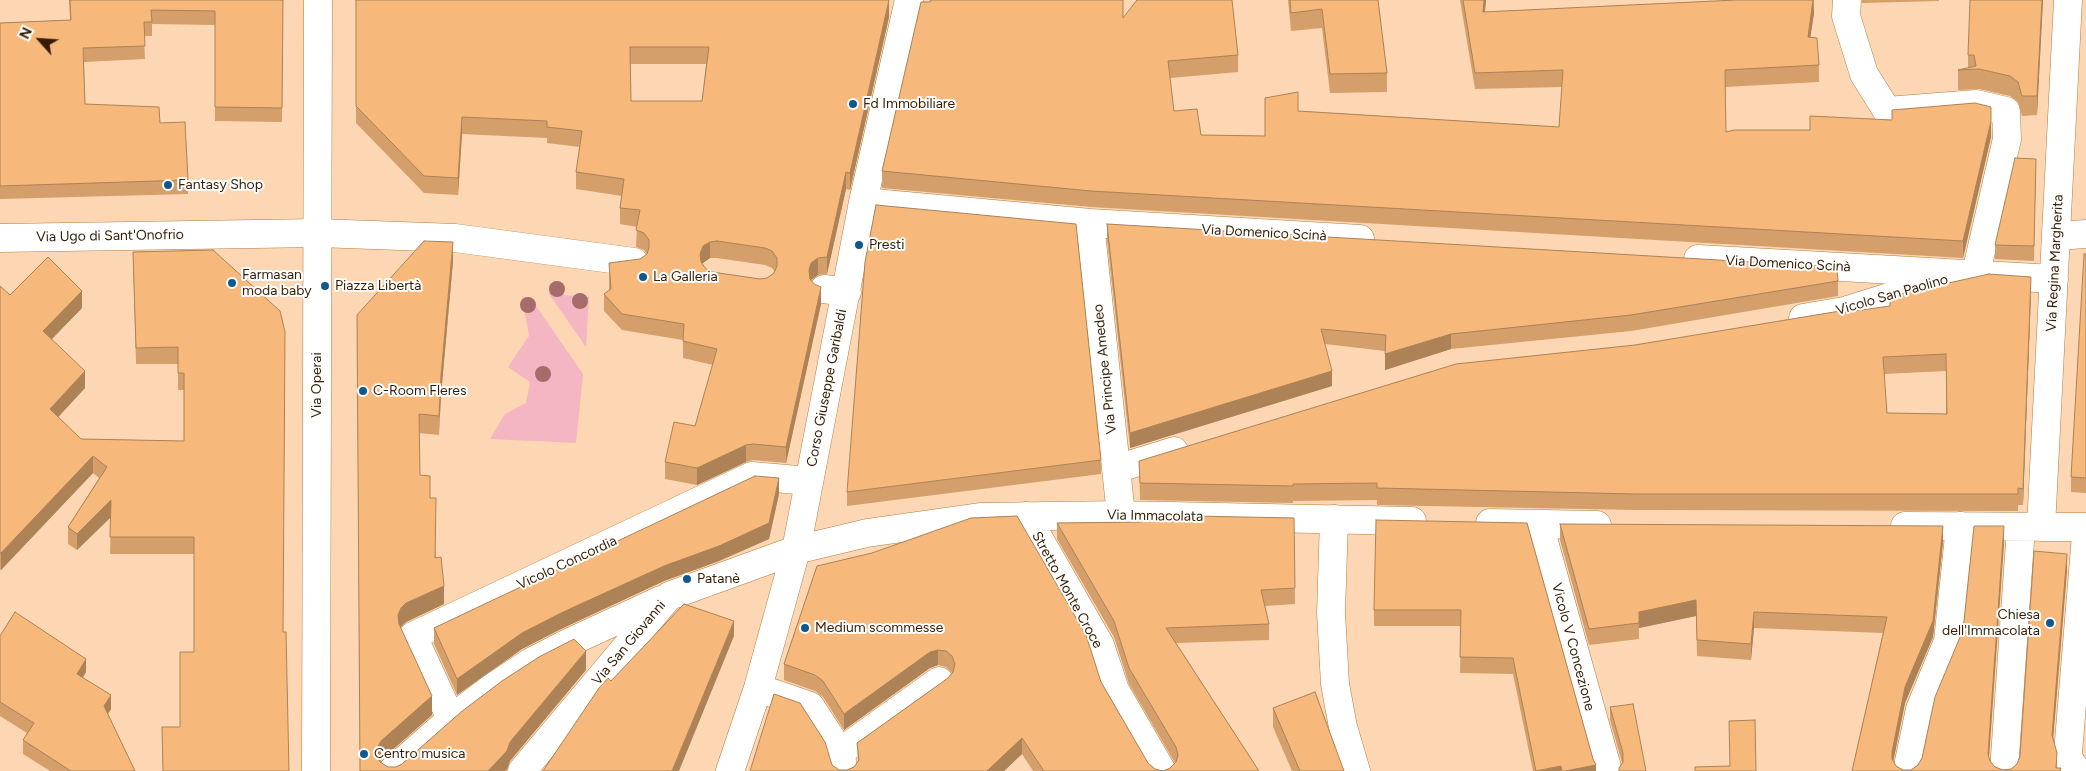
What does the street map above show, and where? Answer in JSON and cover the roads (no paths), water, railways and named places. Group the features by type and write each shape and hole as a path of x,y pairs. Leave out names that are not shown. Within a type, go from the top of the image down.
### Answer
{"street":[{"name":"Via Operai","path":"316,771 318,0"},
{"name":"Corso Giuseppe Garibaldi","path":"730,771 758,688 796,550 809,481 835,290 863,202 909,0"},
{"path":"1847,0 1846,16 1864,74 1886,111 1976,104 2006,111 2007,139 1971,273"},
{"name":"Via Regina Margherita","path":"2004,771 2031,527 2054,279 2068,0"},
{"name":"Via Domenico Scinà","path":"863,202 1090,223 1386,241"},
{"name":"Via Principe Amedeo","path":"1090,223 1121,515"},
{"name":"Via Ugo di Sant'Onofrio","path":"0,238 318,233"},
{"path":"318,233 455,238 634,262"},
{"path":"2056,236 2086,234"},
{"name":"Via Domenico Scinà","path":"1671,258 2054,279"},
{"name":"Vicolo San Paolino","path":"1777,322 1844,311 1971,273"},
{"path":"1116,469 1202,442"},
{"name":"Vicolo Concordia","path":"451,719 413,636 752,476 809,481"},
{"name":"Via Immacolata","path":"796,550 867,533 980,517 1121,515 1626,526"},
{"name":"Stretto Monte Croce","path":"1026,516 1100,645 1115,690 1162,771"},
{"path":"1334,519 1331,613 1335,684 1343,726 1356,771"},
{"name":"Vicolo V Concezione","path":"1539,524 1608,771"},
{"path":"1882,526 2086,527"},
{"path":"1907,771 1920,709 1948,641 1960,526"},
{"path":"2078,771 2070,762 2068,753 2086,535"},
{"name":"Via San Giovanni","path":"522,771 669,596 796,550"},
{"path":"392,771 451,719 493,687 531,662 568,642 669,596"},
{"path":"758,688 810,706 842,762 939,681"}],"place":[{"name":"Fd Immobiliare","path":"853,104"},
{"name":"Fantasy Shop","path":"168,185"},
{"name":"Presti","path":"859,245"},
{"name":"La Galleria","path":"643,277"},
{"name":"Farmasan moda baby","path":"232,283"},
{"name":"Piazza Libertà","path":"325,286"},
{"name":"C-Room Fleres","path":"363,391"},
{"name":"Patanè","path":"687,579"},
{"name":"Chiesa dell'Immacolata","path":"2050,623"},
{"name":"Medium scommesse","path":"805,628"},
{"name":"Centro musica","path":"364,754"}]}
